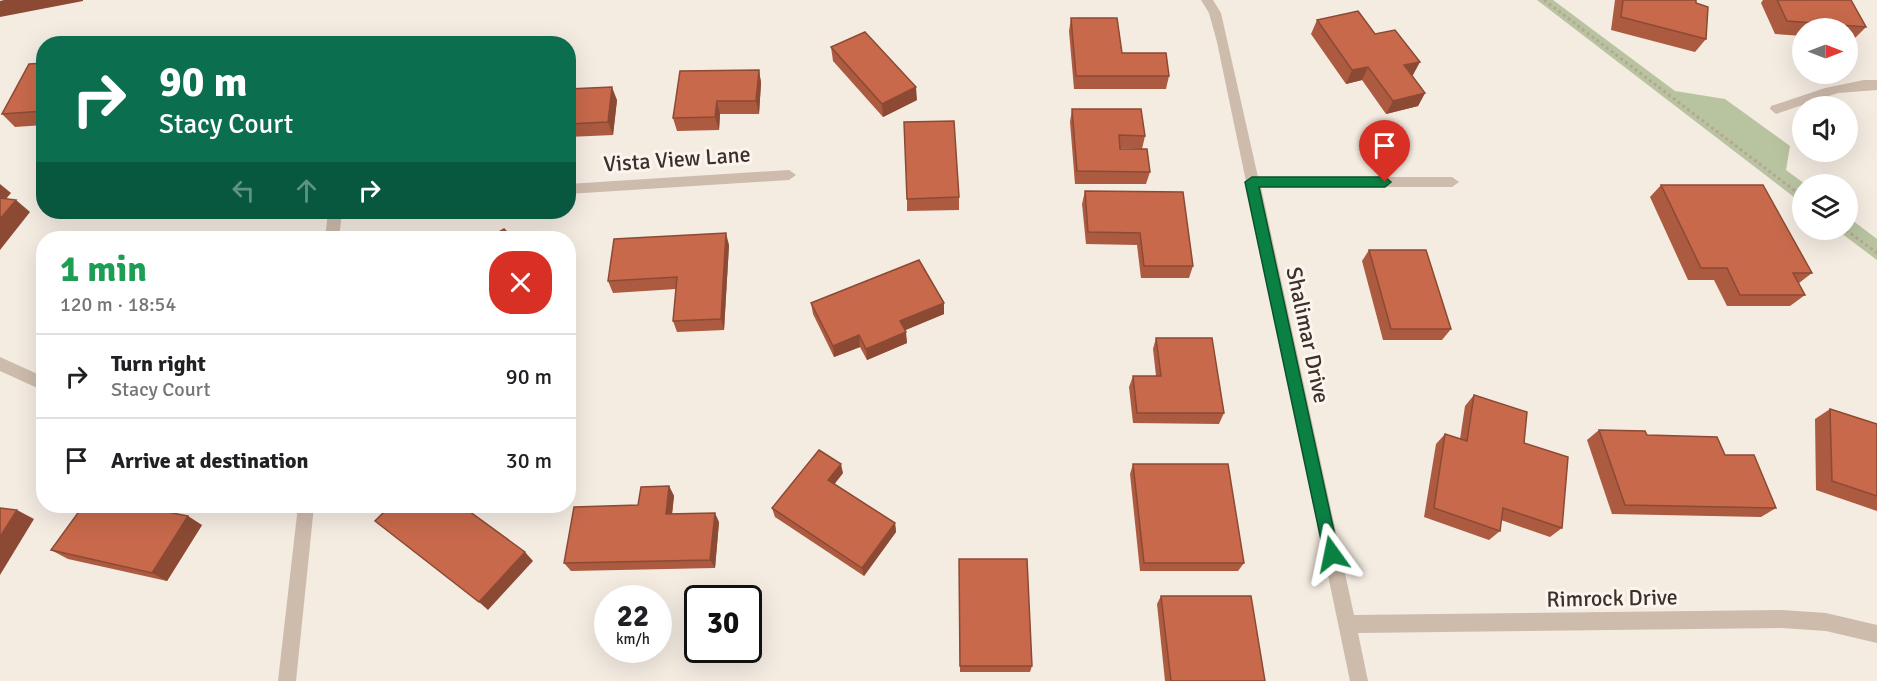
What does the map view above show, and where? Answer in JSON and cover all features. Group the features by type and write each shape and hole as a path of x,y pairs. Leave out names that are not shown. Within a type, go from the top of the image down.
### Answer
{"street":[{"name":"Shalimar Drive","path":"1207,0 1215,13 1223,42 1359,681"},
{"path":"1776,109 1841,88 1861,84 1877,85"},
{"name":"Vista View Lane","path":"576,188 789,175"},
{"path":"1252,182 1452,182"},
{"path":"0,364 36,380"},
{"path":"287,681 305,513"},
{"name":"Rimrock Drive","path":"1347,624 1782,619 1826,622 1877,634"}],"path":[{"path":"1544,0 1792,189"},
{"path":"1858,239 1877,253"}],"green space":[{"path":"1537,0 1553,0 1675,91 1725,99 1790,146 1786,170 1792,174 1792,196"},
{"path":"1858,225 1877,239 1877,260 1850,240 1858,240"}],"building":[{"path":"1623,0 1696,0 1696,3 1708,7 1706,39 1621,17"},
{"path":"1777,0 1851,0 1866,27 1858,26 1858,18 1792,18 1792,21 1787,21"},
{"path":"1358,11 1375,34 1395,30 1420,62 1404,65 1425,93 1393,101 1368,67 1352,70 1317,20"},
{"path":"1071,18 1117,18 1122,53 1166,53 1169,76 1076,76"},
{"path":"865,32 916,87 882,104 831,47"},
{"path":"29,64 36,64 36,112 2,114"},
{"path":"759,70 756,101 717,101 715,117 673,118 680,71"},
{"path":"612,87 608,122 576,124 576,89"},
{"path":"1072,109 1141,109 1145,136 1119,135 1120,149 1147,149 1150,172 1077,171"},
{"path":"954,121 959,197 907,199 904,122"},
{"path":"1661,185 1763,185 1812,273 1793,273 1805,295 1740,295 1727,268 1701,268"},
{"path":"1085,191 1183,192 1193,266 1144,266 1140,233 1088,232"},
{"path":"0,198 16,200 0,219"},
{"path":"726,233 721,319 673,321 677,277 608,281 614,239"},
{"path":"1369,250 1426,250 1451,329 1391,329"},
{"path":"919,260 944,303 900,321 906,332 866,349 859,335 833,346 811,303"},
{"path":"1156,338 1212,338 1224,413 1137,413 1133,376 1161,376"},
{"path":"1474,395 1527,412 1524,443 1568,457 1562,528 1503,508 1500,531 1434,508 1445,434 1467,441"},
{"path":"1830,409 1877,424 1877,496 1832,481"},
{"path":"1599,430 1645,431 1647,435 1717,437 1725,455 1754,455 1776,508 1625,505"},
{"path":"819,450 841,464 828,480 895,523 862,568 772,508"},
{"path":"1133,464 1228,464 1244,563 1144,563"},
{"path":"669,486 666,514 715,513 710,560 564,563 576,507 638,505 641,487"},
{"path":"0,508 17,510 0,537"},
{"path":"78,513 173,513 188,516 152,573 51,550"},
{"path":"383,513 472,513 525,552 479,602 375,521"},
{"path":"959,559 1027,559 1032,666 960,666"},
{"path":"1161,596 1251,596 1265,681 1171,681"}],"route":[{"path":"1332,554 1252,182 1385,182"}]}
